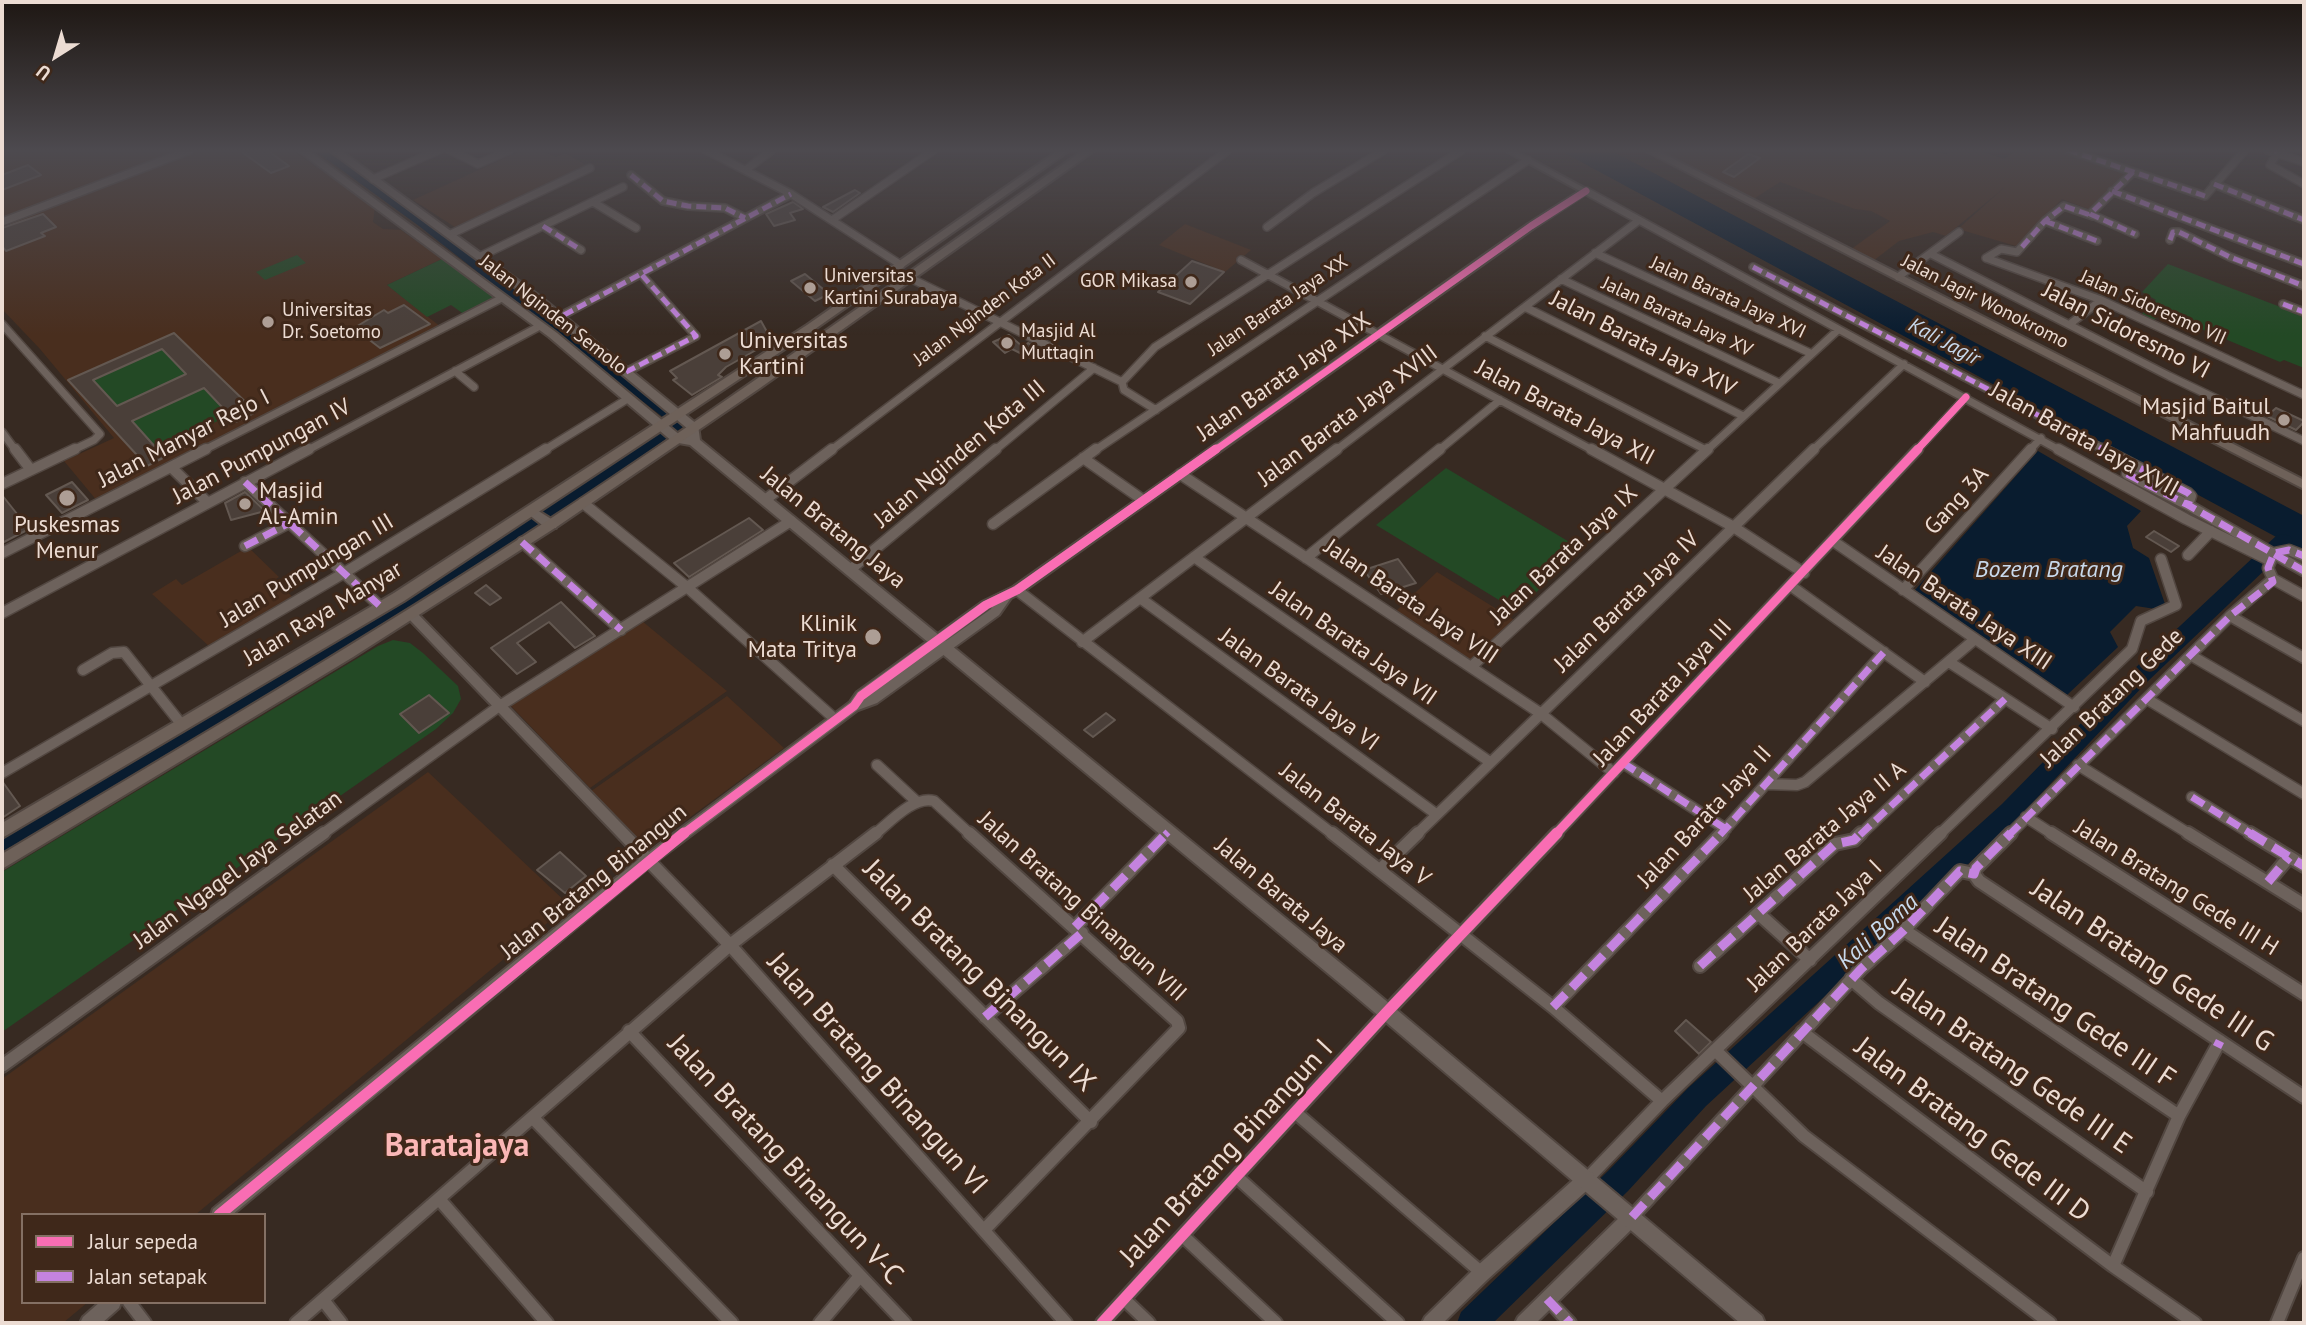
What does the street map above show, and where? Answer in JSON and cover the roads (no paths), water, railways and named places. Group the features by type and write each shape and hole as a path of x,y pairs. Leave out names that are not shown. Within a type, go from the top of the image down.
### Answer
{"main road":[{"name":"Jalan Nginden Semolo","path":"399,212 502,298 562,316 626,372 670,424"},
{"name":"Jalan Nginden Semolo","path":"410,212 451,234 481,256 527,304 540,326 629,398 670,424 694,435"},
{"path":"670,424 978,212"},
{"name":"Jalan Raya Manyar","path":"670,424 694,435 1003,212"},
{"name":"Jalan Jagir Wonokromo","path":"1770,212 2304,485"},
{"path":"811,327 828,336"},
{"name":"Jalan Raya Manyar","path":"2,862 412,615 522,542 542,518 583,503 670,424"},
{"name":"Jalan Raya Manyar","path":"2,831 381,607 542,518 670,424"},
{"name":"Jalan Bratang Jaya","path":"694,435 765,500 941,643"},
{"name":"Jalan Barata Jaya","path":"941,643 1592,1183"},
{"path":"1592,1183 1755,1323"}],"street":[{"path":"2,222 29,212"},
{"path":"451,234 498,212"},
{"path":"481,256 573,212"},
{"path":"609,212 636,228"},
{"path":"732,212 745,218"},
{"path":"562,316 757,212"},
{"path":"819,212 901,265"},
{"path":"832,220 844,212"},
{"name":"Jalan Nginden Kota II","path":"765,500 1146,212"},
{"path":"1267,227 1288,212"},
{"path":"1122,382 1155,347 1365,212"},
{"name":"Jalan Barata Jaya XX","path":"992,524 1083,458 1450,212"},
{"name":"Jalan Barata Jaya XIX","path":"1006,597 1556,212"},
{"name":"Jalan Barata Jaya XVII","path":"1622,212 2211,531 2268,555"},
{"path":"2045,221 2057,212"},
{"path":"2081,212 2135,234"},
{"path":"2092,212 2093,216"},
{"path":"2169,212 2304,264"},
{"path":"2284,212 2304,220"},
{"path":"2183,233 2189,219"},
{"name":"Jalan Barata Jaya XVIII","path":"1082,642 1638,221"},
{"path":"2045,221 2070,228 2097,242"},
{"name":"Jalan Sidoresmo VII","path":"2045,221 2017,253 2001,249 1986,258 2101,300 2304,395"},
{"path":"543,226 581,250"},
{"path":"2170,240 2174,231 2183,233 2230,257 2304,286"},
{"path":"1898,278 1959,232"},
{"name":"Jalan Barata Jaya XVI","path":"1595,253 1810,353"},
{"name":"Jalan Sidoresmo VI","path":"1931,254 2169,376 2304,441"},
{"name":"Jalan Barata Jaya XII","path":"1241,260 1732,526 1804,573"},
{"path":"1753,267 2188,493 2191,496 2188,505"},
{"path":"626,372 696,334 641,274"},
{"path":"910,278 1122,382 1124,390 1156,410"},
{"name":"Jalan Barata Jaya XV","path":"1561,279 1779,383"},
{"name":"Jalan Manyar Rejo I","path":"2,553 502,298"},
{"path":"2070,324 2101,300"},
{"path":"2283,303 2304,312"},
{"name":"Jalan Barata Jaya XIV","path":"1525,307 1743,416"},
{"path":"2,324 99,431 98,437 2,484"},
{"name":"Jalan Pumpungan IV","path":"2,613 540,326"},
{"name":"Jalan Barata Jaya IX","path":"1471,667 1838,330"},
{"path":"1485,336 1706,450"},
{"name":"Jalan Barata Jaya IV","path":"1380,870 1732,526 1904,364"},
{"name":"Jalan Nginden Kota III","path":"851,569 1094,368"},
{"path":"455,371 474,387"},
{"name":"Jalan Barata Jaya III","path":"1386,1013 1804,573 1966,397"},
{"name":"Jalan Pumpungan III","path":"2,773 344,573 629,398"},
{"path":"1306,558 1500,400"},
{"path":"2,432 31,470"},
{"name":"Gang 3A","path":"1903,590 2041,438"},
{"path":"1083,458 1143,500"},
{"path":"171,467 207,502"},
{"name":"Jalan Barata Jaya VIII","path":"1180,474 1540,713 1614,773"},
{"path":"2127,474 2188,505 2268,555 2304,570"},
{"path":"245,482 381,607"},
{"path":"583,503 688,587 836,720"},
{"name":"Jalan Ngagel Jaya Selatan","path":"2,1066 498,707 791,520"},
{"path":"245,546 291,522"},
{"path":"2188,555 2211,531"},
{"name":"Jalan Barata Jaya XIII","path":"1833,541 2074,707"},
{"path":"522,542 621,630"},
{"path":"2268,555 2289,550 2304,556"},
{"path":"2268,555 2268,571 2273,579 2304,596"},
{"name":"Jalan Barata Jaya VII","path":"1194,557 1490,762"},
{"name":"Jalan Barata Jaya I","path":"1592,1183 1662,1101 2052,729 2132,649 2141,621 2175,605 2161,559"},
{"name":"Jalan Bratang Gede","path":"1974,874 1976,868 2078,765 2230,617 2273,579"},
{"path":"1791,586 1925,682"},
{"name":"Jalan Barata Jaya V","path":"1017,590 1463,934 1662,1101"},
{"name":"Jalan Bratang Binangun","path":"221,1213 648,860 854,706 873,699 941,643 995,612 1006,597"},
{"name":"Jalan Barata Jaya VI","path":"1140,598 1436,814"},
{"name":"Jalan Raya Manyar","path":"412,615 648,860"},
{"path":"2230,617 2304,658"},
{"path":"1766,784 1797,785 1805,782 1974,640"},
{"path":"83,670 119,650 124,652 181,725"},
{"name":"Jalan Barata Jaya II","path":"1553,1007 1726,829 1884,652"},
{"path":"2192,656 2304,721"},
{"path":"1949,662 2052,729"},
{"path":"2147,698 2304,794"},
{"name":"Jalan Barata Jaya II A","path":"1700,966 1835,844 1854,840 2005,699"},
{"path":"1623,763 1726,829"},
{"path":"296,1323 730,945 917,802 877,765"},
{"path":"2078,765 2304,905"},
{"path":"2192,797 2304,866"},
{"name":"Jalan Bratang Binangun VIII","path":"917,802 927,799 934,801 1177,1021 1179,1028 984,1230"},
{"name":"Jalan Bratang Gede III H","path":"2026,817 2304,994"},
{"path":"985,1017 1078,930 1168,832"},
{"path":"2267,882 2289,857"},
{"name":"Jalan Bratang Binangun VI","path":"648,860 730,945 1066,1323"},
{"name":"Jalan Bratang Binangun IX","path":"833,865 1091,1122"},
{"path":"1524,1323 1851,979 1904,930 1960,871 1974,874"},
{"name":"Jalan Bratang Gede III G","path":"1974,874 1979,881 2304,1097"},
{"path":"1759,914 1810,960"},
{"name":"Jalan Bratang Gede III F","path":"1904,930 2179,1116"},
{"name":"Jalan Bratang Gede III E","path":"1851,979 1878,1003 2147,1192"},
{"name":"Jalan Bratang Binangun I","path":"1102,1323 1386,1013"},
{"name":"Jalan Bratang Binangun V-C","path":"629,1031 905,1323"},
{"name":"Jalan Bratang Gede III D","path":"1802,1032 2113,1266 2195,1323"},
{"path":"2113,1266 2179,1116 2220,1041"},
{"path":"1715,1050 1804,1136 2050,1323"},
{"path":"1296,1113 1482,1273"},
{"path":"533,1118 732,1323"},
{"path":"1237,1177 1398,1323"},
{"path":"1431,1323 1482,1273 1592,1183"},
{"path":"439,1199 547,1323"},
{"path":"1183,1236 1276,1323"},
{"path":"2277,1323 2304,1258"},
{"path":"820,1323 860,1276"},
{"path":"1124,1299 1149,1323"},
{"path":"1547,1299 1570,1323"},
{"path":"323,1300 341,1323"},
{"path":"89,1323 111,1304"},
{"path":"131,1304 145,1323"}],"water":[{"name":"Kali Jagir","path":"1674,212 1727,212 2304,516 2304,552"},
{"name":"Bozem Bratang","path":"2038,451 2141,511 2127,526 2133,548 2149,558 2165,604 2162,610 2136,606 2110,632 2118,647 2067,695 1915,590"}],"waterway":[{"path":"2,847 214,721 549,512 681,422 408,212"},
{"name":"Kali Boma","path":"1472,1323 1618,1181 1697,1097 2010,811 2140,676 2283,541"}],"place":[{"name":"GOR Mikasa","path":"1191,282"},
{"name":"Universitas Kartini Surabaya","path":"810,288"},
{"name":"Universitas Dr. Soetomo","path":"268,322"},
{"name":"Masjid Al Muttaqin","path":"1007,343"},
{"name":"Universitas Kartini","path":"725,354"},
{"name":"Masjid Baitul Mahfuudh","path":"2284,420"},
{"name":"Puskesmas Menur","path":"67,498"},
{"name":"Masjid Al-Amin","path":"245,504"},
{"name":"Klinik Mata Tritya","path":"873,637"}],"district":[{"name":"Baratajaya","path":"457,1147"}]}
